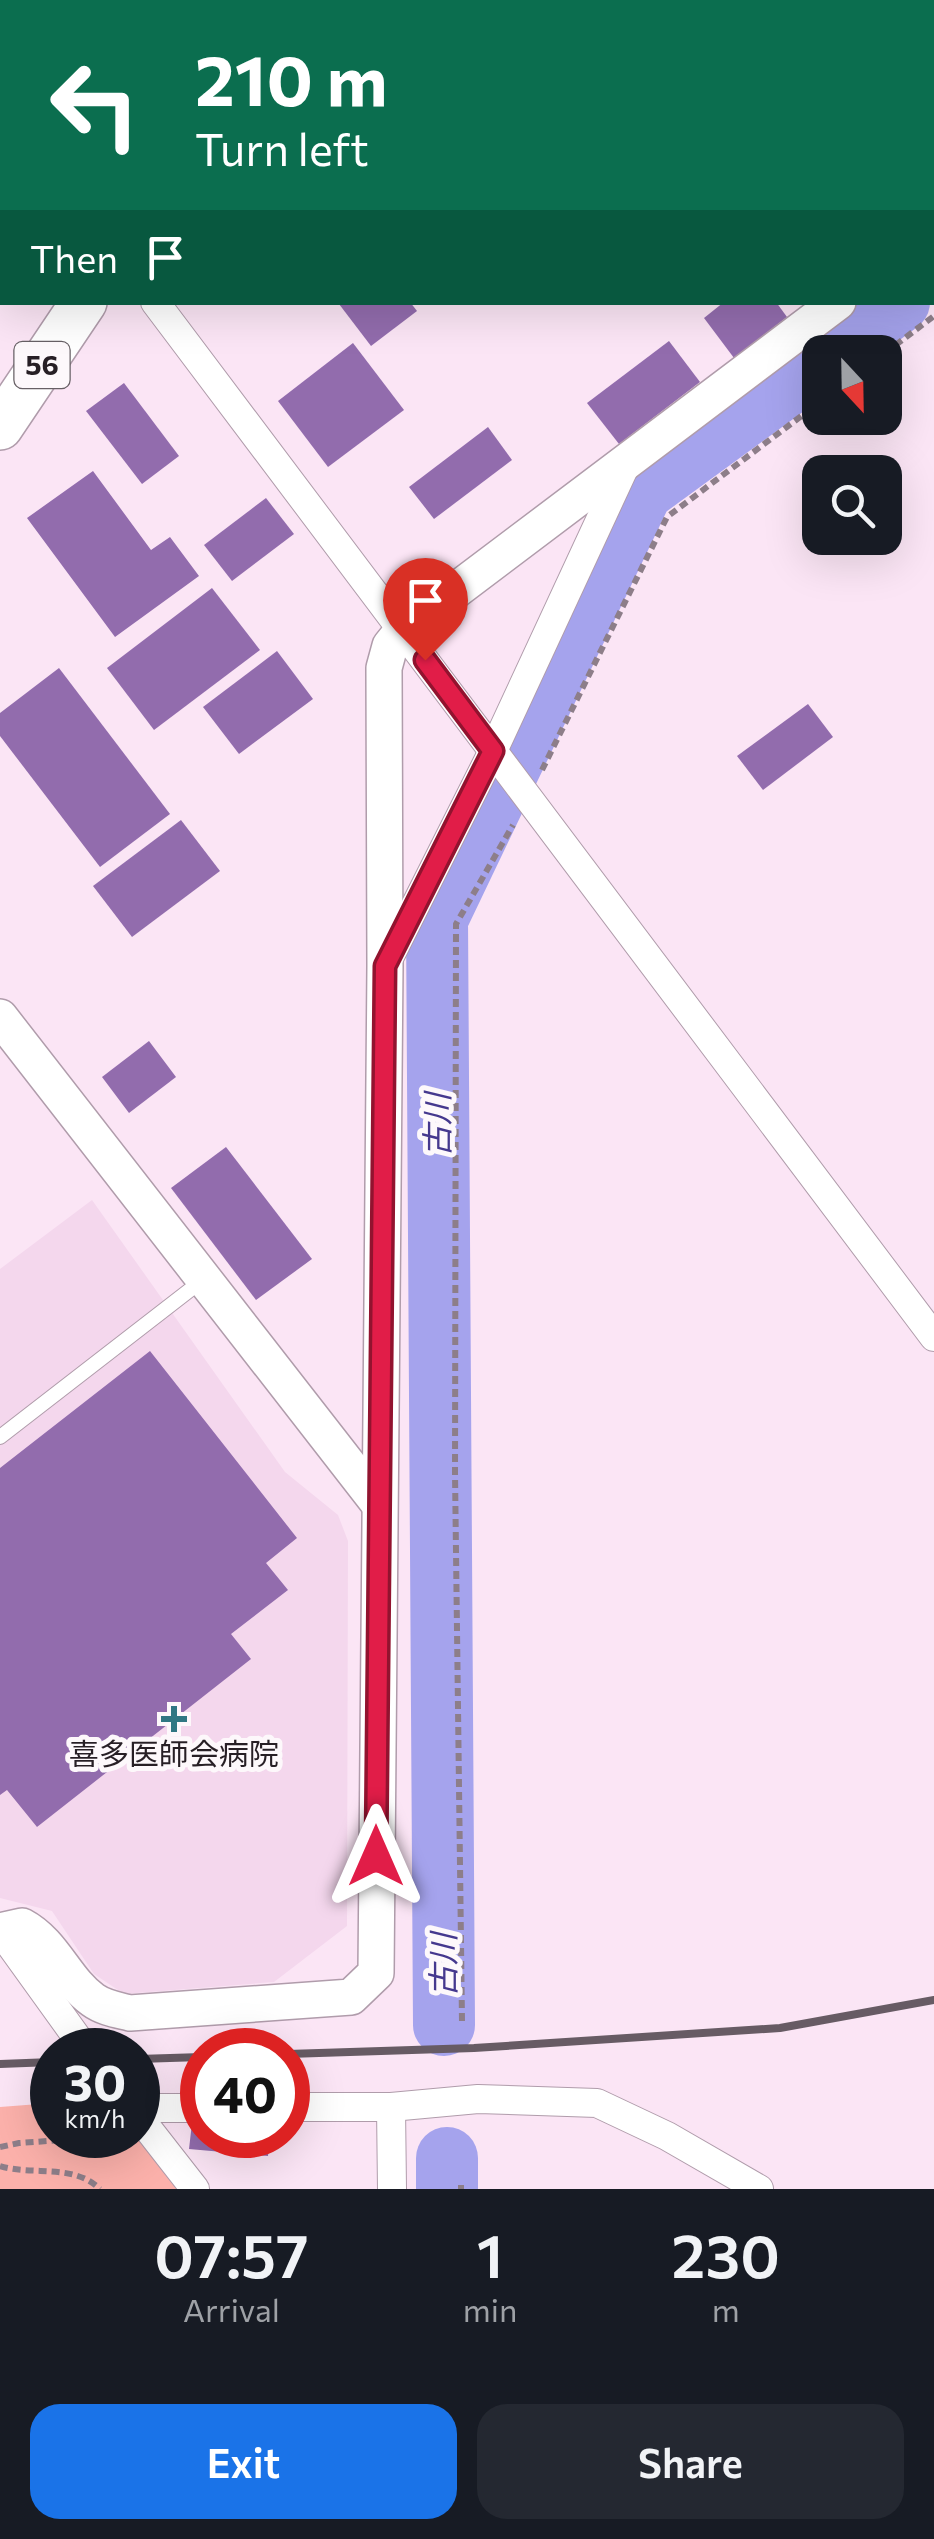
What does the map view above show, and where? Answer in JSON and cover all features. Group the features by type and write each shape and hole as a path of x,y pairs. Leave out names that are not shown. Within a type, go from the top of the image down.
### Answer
{"highway":[{"name":"56","path":"0,427 82,305"}],"street":[{"path":"157,305 934,1337"},
{"path":"70,2028 1,1932 22,1926 38,1934 90,1998 108,2008 130,2013 351,1997 376,1973 384,668 390,646 402,630 834,305"},
{"path":"385,966 493,751 628,461"},
{"path":"0,1017 378,1504"},
{"path":"310,2107 478,2100 598,2103 759,2189"},
{"path":"391,2106 392,2189"},
{"path":"160,2144 196,2189"}],"lane":[{"path":"0,1438 204,1278"}],"path":[{"path":"902,340 934,316"},
{"path":"462,2021 456,1474 456,924 528,798 667,517 802,416"},
{"path":"0,2147 30,2144"},
{"path":"0,2166 54,2170 93,2182 100,2189"}],"shaded area":[{"name":"喜多医師会病院","path":"92,1200 285,1472 338,1515 348,1541 347,1926 274,1982 124,1994 94,1974 52,1911 0,1898 0,1269"},
{"path":"30,2105 30,2158 153,2158 178,2189 0,2189 0,2107"}],"building":[{"path":"340,305 412,305 417,311 371,346"},
{"path":"720,305 778,305 787,317 734,358 704,318"},
{"path":"669,341 700,382 619,444 587,403"},
{"path":"353,343 404,410 328,467 278,401"},
{"path":"124,383 179,456 142,484 86,411"},
{"path":"488,427 512,460 434,519 409,487"},
{"path":"93,471 151,550 170,537 199,576 115,637 27,518"},
{"path":"266,498 294,534 232,581 204,545"},
{"path":"212,588 260,650 154,730 107,668"},
{"path":"277,651 313,699 239,754 203,707"},
{"path":"59,668 170,814 100,867 0,736 0,713"},
{"path":"808,704 833,737 763,790 737,756"},
{"path":"181,820 220,871 132,937 93,886"},
{"path":"149,1041 176,1077 129,1113 102,1077"},
{"path":"226,1147 312,1259 256,1300 171,1188"},
{"path":"150,1351 297,1538 266,1563 288,1590 231,1634 251,1659 37,1827 7,1790 0,1795 0,1468"}],"waterway":[{"name":"古川","path":"854,335 895,305"},
{"name":"古川","path":"444,2025 437,919 642,491 802,374"},
{"name":"古川","path":"447,2158 447,2189"}],"railway":[{"path":"310,2053 474,2048 780,2028 934,2000"},
{"path":"160,2058 180,2058"},
{"path":"0,2064 30,2063"}],"place":[{"name":"喜多医師会病院","path":"174,1719"}],"route":[{"path":"376,1856 385,966 493,751 425,660"}]}
